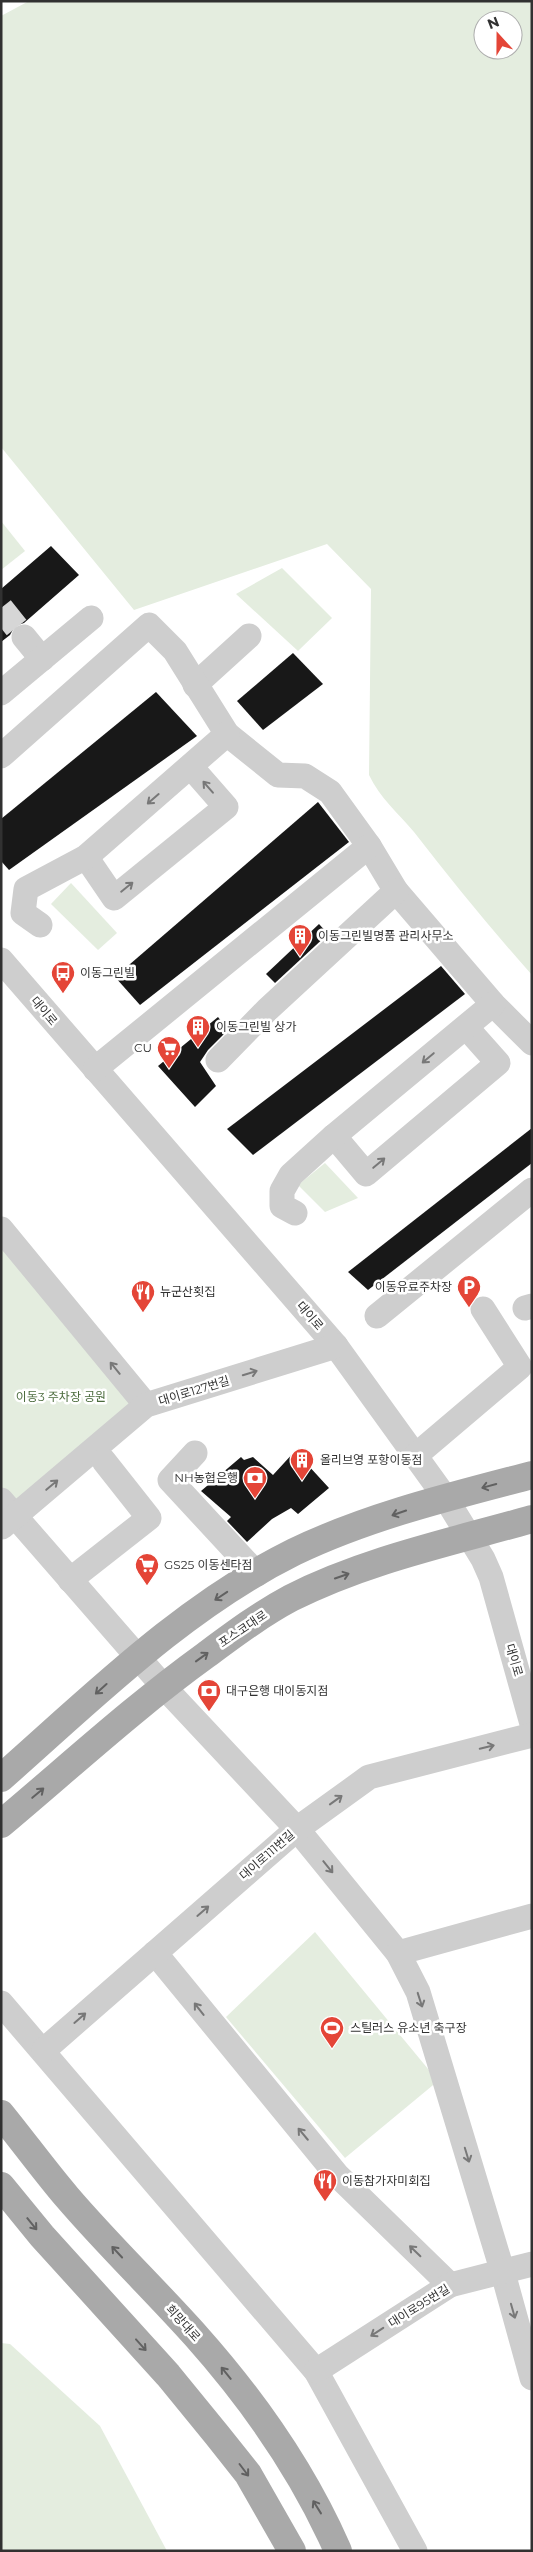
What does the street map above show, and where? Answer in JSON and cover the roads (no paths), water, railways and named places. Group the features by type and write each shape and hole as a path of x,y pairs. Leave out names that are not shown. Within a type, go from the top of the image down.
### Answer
{"main road":[{"path":"1,1778 138,1657 196,1613 293,1553 332,1536 446,1497 532,1475"},
{"name":"포스코대로","path":"1,1824 163,1686 246,1625 290,1599 352,1572 532,1519"},
{"name":"희망대로","path":"1,2114 67,2198 197,2338 239,2389 275,2438 322,2513 338,2551"},
{"path":"1,2186 49,2244 168,2375 217,2435 248,2474 292,2551"}],"street":[{"path":"1,693 91,618"},
{"path":"1,756 149,625 175,652 194,685 227,734 278,775 305,776 330,792 369,846 396,891 493,1004 532,1043"},
{"path":"194,685 249,636"},
{"path":"24,637 42,659"},
{"path":"40,925 23,912 26,889 86,857 227,734"},
{"path":"86,857 114,898 226,807 190,767"},
{"path":"95,1069 369,846"},
{"path":"218,1060 267,1010 396,891"},
{"name":"대이로","path":"1,960 336,1346 446,1497 483,1559 490,1576 532,1724"},
{"path":"295,1213 282,1206 282,1191 291,1175 334,1136 493,1004"},
{"path":"334,1136 366,1174 498,1063 466,1026"},
{"path":"376,1316 532,1190"},
{"path":"1,1230 146,1405"},
{"path":"415,1456 520,1366 483,1309"},
{"name":"대이로127번길","path":"6,1515 146,1405 336,1346"},
{"path":"195,1453 170,1480 257,1574"},
{"path":"70,1580 149,1518 104,1461"},
{"path":"6,1515 70,1580 163,1686 297,1829 398,1953 418,1992 503,2273 532,2378"},
{"name":"대이로111번길","path":"44,2050 297,1829 369,1777 532,1735"},
{"path":"398,1953 532,1916"},
{"path":"155,1953 337,2175 450,2285"},
{"path":"1,2003 44,2050 316,2371 415,2551"},
{"name":"대이로95번길","path":"316,2371 450,2285 503,2273 532,2264"}],"tunnel":[{"path":"1,608 24,637"}],"place":[{"name":"이동그린빌명품 관리사무소","path":"300,957"},
{"name":"이동그린빌","path":"63,994"},
{"name":"이동그린빌 상가","path":"198,1048"},
{"name":"CU","path":"169,1069"},
{"name":"이동유료주차장","path":"469,1308"},
{"name":"뉴군산횟집","path":"143,1313"},
{"name":"올리브영 포항이동점","path":"302,1481"},
{"name":"NH농협은행","path":"255,1499"},
{"name":"GS25 이동센타점","path":"147,1586"},
{"name":"대구은행 대이동지점","path":"209,1712"},
{"name":"스틸러스 유소년 축구장","path":"332,2049"},
{"name":"이동참가자미회집","path":"325,2202"}],"park label":[{"name":"이동3 주차장 공원","path":"61,1397"}]}
